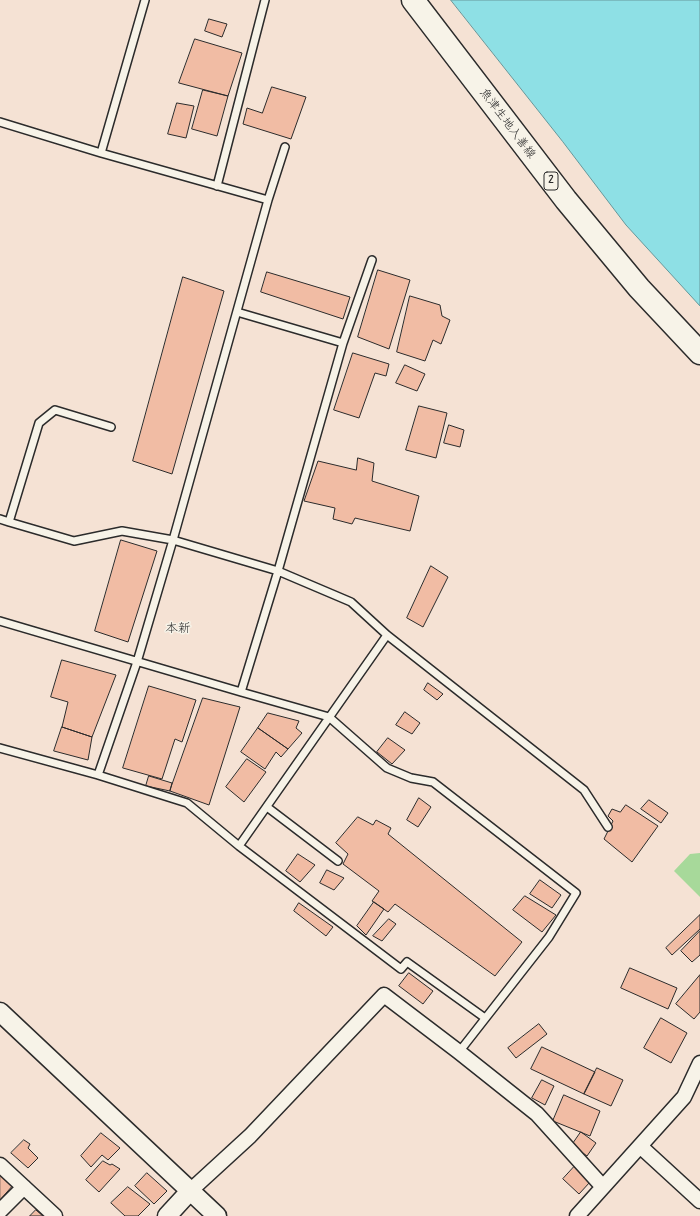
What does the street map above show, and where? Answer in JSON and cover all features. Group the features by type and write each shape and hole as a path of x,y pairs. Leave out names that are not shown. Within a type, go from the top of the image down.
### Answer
{"main road":[{"name":"魚津生地入善線","path":"413,0 566,200 639,288 700,353"}],"street":[{"path":"167,1216 190,1191 250,1136 384,995 537,1114 603,1187"},
{"path":"0,1012 217,1216"},
{"path":"577,1216 684,1096 700,1063"},
{"path":"640,1146 700,1201"},
{"path":"0,1165 55,1216"},
{"path":"0,1211 24,1187"}],"lane":[{"path":"101,153 145,0"},
{"path":"217,186 265,0"},
{"path":"0,122 101,153 268,200"},
{"path":"98,775 137,662 173,540 268,200 285,147"},
{"path":"240,692 278,571 343,343 372,260"},
{"path":"237,312 343,343"},
{"path":"9,522 39,423 55,410 111,427"},
{"path":"0,519 74,541 122,531 173,540 278,571 351,602 387,635 584,790 608,827"},
{"path":"0,621 329,717 387,768 411,778 433,782 576,893 549,937 459,1052"},
{"path":"239,846 387,635"},
{"path":"0,748 98,775 187,802 239,846 401,969 407,962 485,1018"},
{"path":"266,807 338,861"}],"green space":[{"path":"700,853 700,897 674,871 690,854"}],"water":[{"path":"451,0 700,0 700,306 626,225 563,142"}],"building":[{"path":"209,19 227,24 222,37 205,31"},
{"path":"195,39 242,53 228,96 179,83"},
{"path":"272,87 306,97 291,139 243,124 247,108 262,113"},
{"path":"203,90 228,96 217,136 192,129"},
{"path":"177,103 194,106 186,138 168,134"},
{"path":"378,270 410,280 389,349 358,337"},
{"path":"267,272 350,297 343,319 261,292"},
{"path":"183,277 224,291 172,474 133,461"},
{"path":"410,296 440,305 442,316 450,320 441,344 433,340 425,361 397,352"},
{"path":"353,353 389,364 386,376 375,373 359,418 334,410"},
{"path":"405,365 425,374 417,391 396,383"},
{"path":"419,406 447,413 436,458 406,450"},
{"path":"449,425 464,430 460,447 444,443"},
{"path":"358,458 374,463 372,481 419,496 410,531 355,518 352,524 333,519 335,508 304,501 318,461 356,470"},
{"path":"121,540 157,551 128,642 95,631"},
{"path":"431,566 448,577 423,627 407,618"},
{"path":"62,660 116,675 92,737 62,727 68,702 51,697"},
{"path":"428,683 443,694 437,700 424,690"},
{"path":"149,686 196,700 182,742 175,739 162,779 123,768"},
{"path":"203,698 240,707 209,805 170,791"},
{"path":"405,712 420,723 412,734 396,725"},
{"path":"268,713 299,721 296,728 302,733 288,749 258,728"},
{"path":"62,727 92,737 88,760 54,751"},
{"path":"258,728 288,749 281,757 276,752 265,769 241,752"},
{"path":"388,738 405,750 392,764 377,752"},
{"path":"247,759 266,772 244,802 226,787"},
{"path":"149,776 172,783 170,791 146,786"},
{"path":"419,798 431,807 418,827 407,820"},
{"path":"649,800 668,813 661,823 641,809"},
{"path":"626,805 658,826 632,862 604,839 613,821 608,816 612,809 620,812"},
{"path":"358,817 373,825 376,820 391,828 388,834 522,942 495,976 395,904 388,912 372,901 379,891 343,864 348,854 336,843"},
{"path":"298,854 315,865 300,882 286,871"},
{"path":"327,870 344,878 334,890 320,883"},
{"path":"540,880 561,895 552,908 530,894"},
{"path":"525,896 556,915 542,932 513,910"},
{"path":"374,902 384,909 366,935 357,926"},
{"path":"299,903 333,927 326,936 294,911"},
{"path":"700,915 700,929 672,955 666,948"},
{"path":"389,919 396,924 382,941 373,936"},
{"path":"700,931 700,955 692,962 681,951"},
{"path":"630,968 677,988 668,1009 621,988"},
{"path":"409,973 433,991 423,1004 399,986"},
{"path":"700,975 700,1012 694,1019 676,1004"},
{"path":"661,1018 687,1033 671,1063 644,1048"},
{"path":"539,1024 547,1034 516,1058 508,1048"},
{"path":"542,1047 595,1072 584,1094 531,1069"},
{"path":"597,1068 623,1080 611,1106 584,1094"},
{"path":"542,1080 554,1086 545,1105 532,1098"},
{"path":"564,1095 600,1111 590,1136 553,1121"},
{"path":"581,1132 596,1143 587,1156 572,1145"},
{"path":"101,1133 120,1148 108,1160 102,1155 91,1167 81,1156"},
{"path":"24,1140 30,1144 28,1148 38,1158 28,1168 11,1153"},
{"path":"103,1161 120,1169 99,1192 86,1180"},
{"path":"574,1167 590,1182 579,1194 563,1179"},
{"path":"0,1171 14,1184 0,1200"},
{"path":"147,1173 167,1191 154,1204 135,1186"},
{"path":"128,1187 150,1204 138,1216 125,1216 111,1203"},
{"path":"36,1210 43,1216 30,1216"}],"district":[{"name":"本新","path":"178,629"}]}
